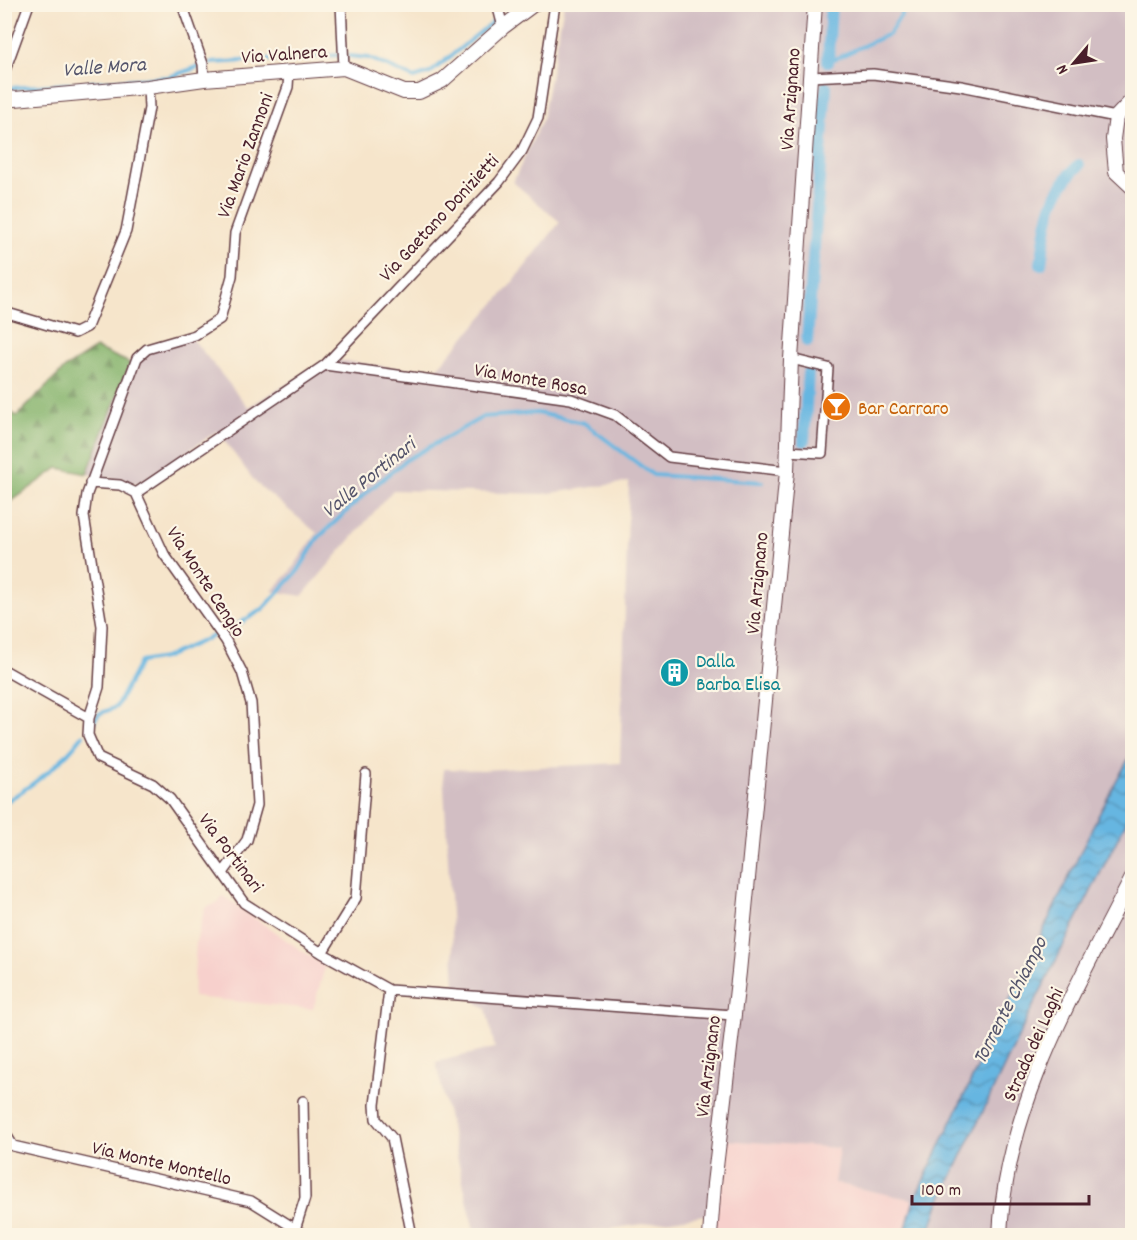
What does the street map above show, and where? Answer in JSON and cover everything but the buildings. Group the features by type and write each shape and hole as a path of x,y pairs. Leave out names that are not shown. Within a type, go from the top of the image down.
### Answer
{"main road":[{"name":"Via Valnera","path":"4,97 15,99 147,87 204,79 344,68 404,92 419,92 442,81 503,27 534,4"},
{"path":"809,4 813,24"},
{"name":"Via Arzignano","path":"710,1236 787,471 791,359 815,4"},
{"path":"1132,100 1116,117 1113,139 1116,172 1132,187"},
{"name":"Strada dei Laghi","path":"1000,1236 1001,1207 1018,1125 1056,1029 1132,878"}],"street":[{"path":"4,73 29,4"},
{"path":"341,4 344,68"},
{"path":"497,4 503,27"},
{"name":"Via Gaetano Donizietti","path":"325,365 500,182 522,151 538,118 555,4"},
{"path":"184,5 203,64 204,79"},
{"name":"Via Mario Zannoni","path":"106,443 137,358 147,349 195,334 220,319 232,276 235,233 288,87 289,71"},
{"path":"810,77 873,74 961,86 1116,117"},
{"path":"4,312 75,333 87,327 126,231 149,108 147,87"},
{"path":"787,451 822,453 828,368 791,359"},
{"path":"90,483 120,485 136,493 325,365"},
{"name":"Via Monte Rosa","path":"325,365 571,399 615,415 669,457 787,471"},
{"name":"Via Portinari","path":"106,443 90,483 84,516 102,627 99,687 89,718 88,735 98,758 153,784 162,792 244,903 322,953 389,990 733,1015"},
{"name":"Via Monte Cengio","path":"136,493 164,554 226,641 242,672 251,703 257,805 247,840 224,873"},
{"path":"4,670 89,718"},
{"path":"322,953 356,898 366,774"},
{"path":"389,990 376,1094 376,1119 392,1138 412,1236"},
{"path":"294,1232 305,1197 303,1101"},
{"path":"4,1131 9,1148"},
{"name":"Via Monte Montello","path":"9,1148 251,1201 294,1232 307,1236"}],"shaded area":[{"path":"564,5 1132,5 1132,752 1096,820 914,1200 834,1183 839,1148 724,1140 712,1214 569,1235 475,1235 436,1062 495,1048 486,1009 455,986 443,769 482,770 620,763 629,482 543,494 393,490 302,596 272,591 289,573 317,533 256,483 217,431 140,484 87,474 130,363 155,347 191,337 248,407 330,359 433,373 508,288 560,222 513,182 542,120"},
{"path":"1132,810 1132,1235 929,1236 939,1204 1034,1004"},
{"path":"223,896 325,967 313,1009 193,997 196,942 205,908 219,902"},
{"path":"724,1140 839,1148 834,1183 914,1200 904,1235 712,1236"}],"green space":[{"path":"96,348 130,363 87,474 58,468 5,506 5,409 17,416 65,368"}],"water":[{"path":"1132,752 1132,810 1034,1004 939,1204 929,1235 904,1235 914,1200 1096,820"}],"waterway":[{"name":"Valle Mora","path":"508,10 517,4"},
{"path":"828,62 831,4"},
{"path":"828,62 889,34 908,4"},
{"name":"Valle Mora","path":"349,56 369,58 414,78 430,73 494,21"},
{"name":"Valle Mora","path":"211,63 339,55"},
{"name":"Valle Mora","path":"10,88 169,77 198,67"},
{"path":"807,341 826,87"},
{"path":"1041,264 1047,223 1055,199 1061,187 1079,165"},
{"path":"804,441 808,373"},
{"name":"Valle Portinari","path":"227,631 263,609 298,571 318,538 367,492 406,460 483,417 537,413 584,423 653,475 762,482"},
{"name":"Valle Portinari","path":"93,722 99,714 116,707 140,662 164,658 213,636"},
{"name":"Valle Portinari","path":"4,803 47,773 83,735"}],"place":[{"name":"Bar Carraro","path":"837,407"},
{"name":"Dalla Barba Elisa","path":"675,672"}],"water label":[{"name":"Torrente Chiampo","path":"1009,1000"}]}
